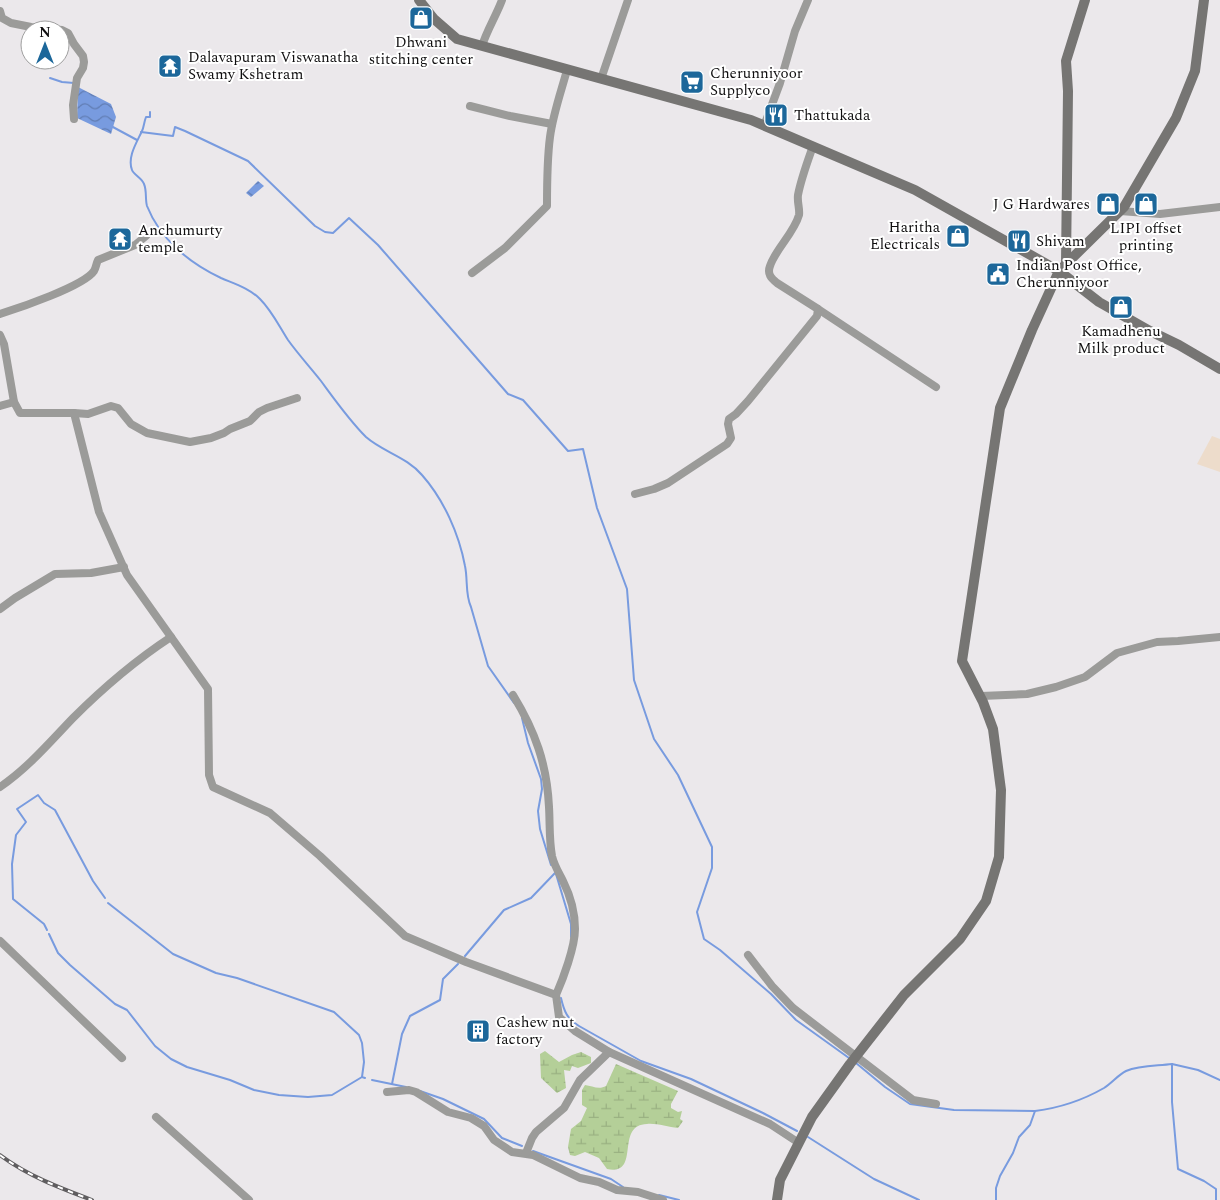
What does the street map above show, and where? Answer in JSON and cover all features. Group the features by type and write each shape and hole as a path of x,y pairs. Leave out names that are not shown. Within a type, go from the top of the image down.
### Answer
{"street":[{"path":"419,0 434,19 457,39 751,120 915,190 1063,268 1100,302 1220,369"},
{"path":"482,46 486,33 494,20 502,0"},
{"path":"601,79 628,0"},
{"path":"764,126 780,83 795,31 808,0"},
{"path":"1063,268 1068,91 1066,62 1085,0"},
{"path":"778,1200 780,1180 812,1117 856,1056 904,995 960,939 986,901 999,857 1001,790 993,729 981,696 962,661 1000,408 1032,330 1063,268 1120,211 1176,118 1195,71 1204,0"},
{"path":"0,11 2,18 11,23 62,30 68,33 83,56 83,68 77,79 73,105 74,119"},
{"path":"472,273 506,248 547,206 547,177 552,124 567,70"},
{"path":"470,106 552,124"},
{"path":"812,146 798,197 799,215 770,266 771,278 936,387"},
{"path":"1120,211 1160,214 1220,207"},
{"path":"0,314 35,302 81,282 93,272 98,260 135,245 146,236"},
{"path":"635,494 668,483 727,444 731,438 728,424 729,418 736,414 748,401 811,325 817,316 818,309"},
{"path":"0,335 4,344 14,402 20,413 88,414 111,406 118,408 131,424 147,433 190,442 211,438 224,433 250,421 259,412 267,408 297,398"},
{"path":"0,406 14,402"},
{"path":"74,414 99,512 127,575 208,689 209,775 213,787 270,813 320,856 405,936 466,962 556,995"},
{"path":"0,609 55,574 91,573 124,567"},
{"path":"981,696 1027,694 1056,687 1085,677 1117,653 1157,642 1178,642 1220,636"},
{"path":"0,787 18,774 100,693 150,650 171,637"},
{"path":"513,695 525,714 542,757 549,806 552,858 564,884 572,909 575,930 565,975 556,995 559,1018 575,1031 609,1052 770,1124 799,1143"},
{"path":"0,941 122,1058"},
{"path":"748,955 772,986 793,1008 913,1100 936,1104"},
{"path":"526,1154 536,1132 564,1108 580,1080 609,1052"},
{"path":"388,1092 409,1090 416,1092 448,1112 472,1118 484,1126 494,1140 512,1152 533,1155 580,1178 600,1182 617,1190 638,1192 663,1200"},
{"path":"156,1118 249,1200"}],"shaded area":[{"path":"1212,436 1220,439 1220,472 1197,464"}],"green space":[{"path":"545,1051 559,1062 581,1052 591,1057 591,1063 578,1068 572,1066 570,1071 564,1070 566,1088 557,1093 541,1078 540,1054"},
{"path":"616,1064 678,1091 671,1104 671,1108 678,1112 682,1111 680,1119 683,1121 678,1128 651,1124 637,1127 632,1132 623,1165 617,1169 607,1169 599,1158 585,1152 575,1156 570,1155 568,1147 571,1129 581,1121 587,1108 582,1105 582,1090 585,1085 598,1088 606,1086"}],"water":[{"path":"78,87 111,104 116,117 111,134 77,118"},
{"path":"258,181 264,186 251,197 246,193"}],"waterway":[{"path":"50,78 74,83"},
{"path":"150,112 150,117 146,117 143,129 133,150 131,165 133,172 144,184 147,206 153,218 168,239 187,257 209,272 256,295 272,314 288,340 366,437 416,469 430,485 444,506 459,542 466,571 468,597 488,666 514,703"},
{"path":"111,126 137,140"},
{"path":"141,132 173,136 175,127 248,161 315,226 325,232 333,233 349,218 378,245 508,394 523,400 568,451 583,449 597,508 627,589 634,680 654,739 678,775 712,847 712,868 697,912 704,939 720,950 771,994 796,1020 849,1058"},
{"path":"522,718 528,743 541,779 542,789 538,811 540,829 551,865"},
{"path":"47,930 44,924 13,899 12,864 16,835 26,822 17,809 38,795 44,803 55,810 93,881 105,898"},
{"path":"465,956 504,910 531,898 555,873"},
{"path":"556,874 571,924 571,937"},
{"path":"108,903 173,954 216,973 237,978 334,1012 359,1035 364,1062 362,1077 365,1078"},
{"path":"49,934 58,953 70,965 115,1004 127,1010 155,1046 171,1059 187,1067 230,1080 254,1090 279,1095 308,1097 332,1095 362,1077"},
{"path":"392,1084 402,1034 410,1016 440,1000 443,979 458,964"},
{"path":"561,998 563,1007 575,1023 641,1061 691,1079 797,1131"},
{"path":"856,1063 885,1087 910,1104 954,1110 1035,1111"},
{"path":"1172,1064 1198,1070 1220,1080"},
{"path":"996,1200 996,1188 1000,1176 1013,1153 1019,1137 1030,1125 1035,1111 1062,1106 1079,1100 1104,1088 1131,1069 1172,1064 1172,1102 1178,1169 1216,1189 1216,1200"},
{"path":"372,1080 406,1087"},
{"path":"420,1091 443,1099 484,1119 502,1138 522,1146"},
{"path":"808,1137 874,1179 919,1200"},
{"path":"533,1151 611,1179 623,1187"},
{"path":"659,1195 679,1200"}],"railway":[{"path":"0,1155 33,1175 92,1200"}],"place":[{"name":"Dhwani stitching center","path":"421,18"},
{"name":"Dalavapuram Viswanatha Swamy Kshetram","path":"170,66"},
{"name":"Cherunniyoor Supplyco","path":"692,82"},
{"name":"Thattukada","path":"776,115"},
{"name":"J G Hardwares","path":"1108,204"},
{"name":"LIPI offset printing","path":"1146,204"},
{"name":"Haritha Electricals","path":"958,236"},
{"name":"Anchumurty temple","path":"120,239"},
{"name":"Shivam","path":"1019,241"},
{"name":"Indian Post Office, Cherunniyoor","path":"998,274"},
{"name":"Kamadhenu Milk product","path":"1121,307"},
{"name":"Cashew nut factory","path":"478,1031"}]}
